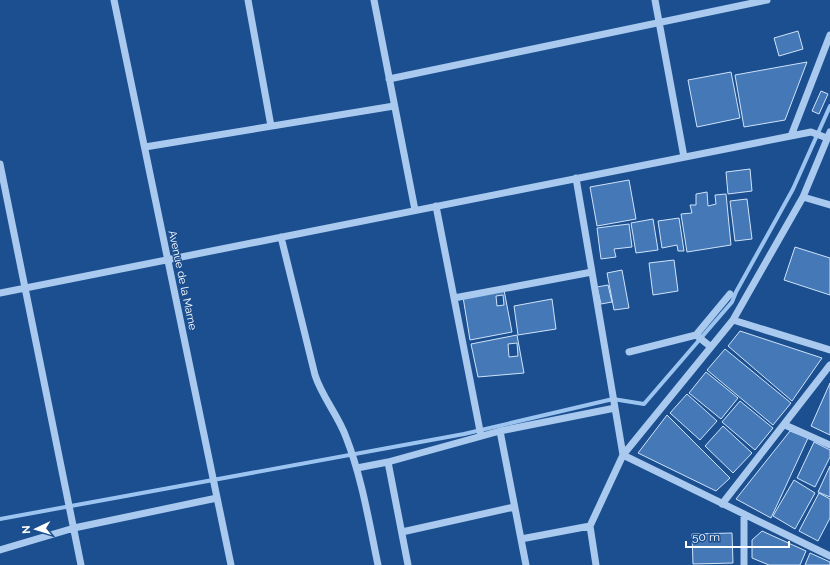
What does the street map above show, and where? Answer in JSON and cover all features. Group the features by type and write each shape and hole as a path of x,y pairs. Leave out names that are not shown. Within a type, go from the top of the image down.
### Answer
{"street":[{"name":"Avenue de la Marne","path":"114,0 231,565"},
{"path":"248,0 271,126"},
{"path":"374,0 414,210"},
{"path":"655,0 684,157"},
{"path":"390,79 658,21 767,0"},
{"path":"791,136 830,35"},
{"path":"145,147 394,106"},
{"path":"0,293 811,132 826,135 803,197 733,320 710,346 623,455 590,526 596,565"},
{"path":"0,164 81,565"},
{"path":"576,178 623,455"},
{"path":"803,197 830,205"},
{"path":"436,206 481,436"},
{"path":"281,237 319,388 338,418 357,468 378,565"},
{"path":"454,298 592,272"},
{"path":"629,352 697,336 730,294"},
{"path":"733,320 830,350"},
{"path":"697,336 710,346"},
{"path":"722,504 785,425 830,365"},
{"path":"357,468 388,462 500,431 615,408"},
{"path":"785,425 830,445"},
{"path":"500,431 526,565"},
{"path":"623,455 830,556"},
{"path":"388,462 408,565"},
{"path":"0,550 74,528 217,498"},
{"path":"402,532 514,507"},
{"path":"744,514 744,565"},
{"path":"520,539 590,526"}],"building":[{"path":"798,31 803,49 779,56 774,38"},
{"path":"807,62 785,120 744,127 735,75"},
{"path":"731,72 740,118 697,127 688,80"},
{"path":"821,91 828,94 819,114 812,111"},
{"path":"750,169 752,191 728,194 726,172"},
{"path":"629,180 636,219 597,226 590,187"},
{"path":"707,192 708,206 716,204 715,195 726,194 731,245 687,252 681,214 692,213 690,205 696,205 696,194"},
{"path":"747,199 752,239 735,241 730,201"},
{"path":"679,218 684,251 678,251 677,245 662,248 658,221"},
{"path":"653,219 658,250 636,253 631,223"},
{"path":"629,224 632,247 614,249 616,257 601,259 597,228"},
{"path":"795,247 830,258 830,295 784,280"},
{"path":"674,260 678,291 653,295 649,263"},
{"path":"622,270 629,308 614,310 607,273"},
{"path":"608,285 612,302 601,304 597,287"},
{"path":"504,290 512,332 470,340 463,297","holes":["503,295 504,305 497,306 496,296"]},
{"path":"552,299 556,329 518,335 514,306"},
{"path":"740,331 822,358 792,401 728,346"},
{"path":"517,335 524,373 478,377 471,344","holes":["517,343 518,356 509,357 508,344"]},
{"path":"725,349 791,403 773,425 707,370"},
{"path":"706,372 738,398 721,419 689,393"},
{"path":"830,383 830,435 811,426"},
{"path":"687,394 717,421 700,440 670,413"},
{"path":"740,401 773,428 755,450 722,422"},
{"path":"667,415 730,478 716,491 638,453"},
{"path":"723,426 752,453 733,473 705,446"},
{"path":"790,431 808,438 771,518 736,499"},
{"path":"814,442 830,450 830,457 815,487 797,478"},
{"path":"830,466 830,497 818,492"},
{"path":"794,480 815,493 795,529 773,516"},
{"path":"819,493 830,499 830,518 818,541 799,531"},
{"path":"762,531 806,551 800,565 769,565 752,558 752,540"},
{"path":"732,533 733,563 693,564 692,534"},
{"path":"810,553 830,562 830,565 805,565"}],"waterway":[{"path":"0,519 464,434 613,399 644,404 732,302 736,292 793,189 830,106"}]}
